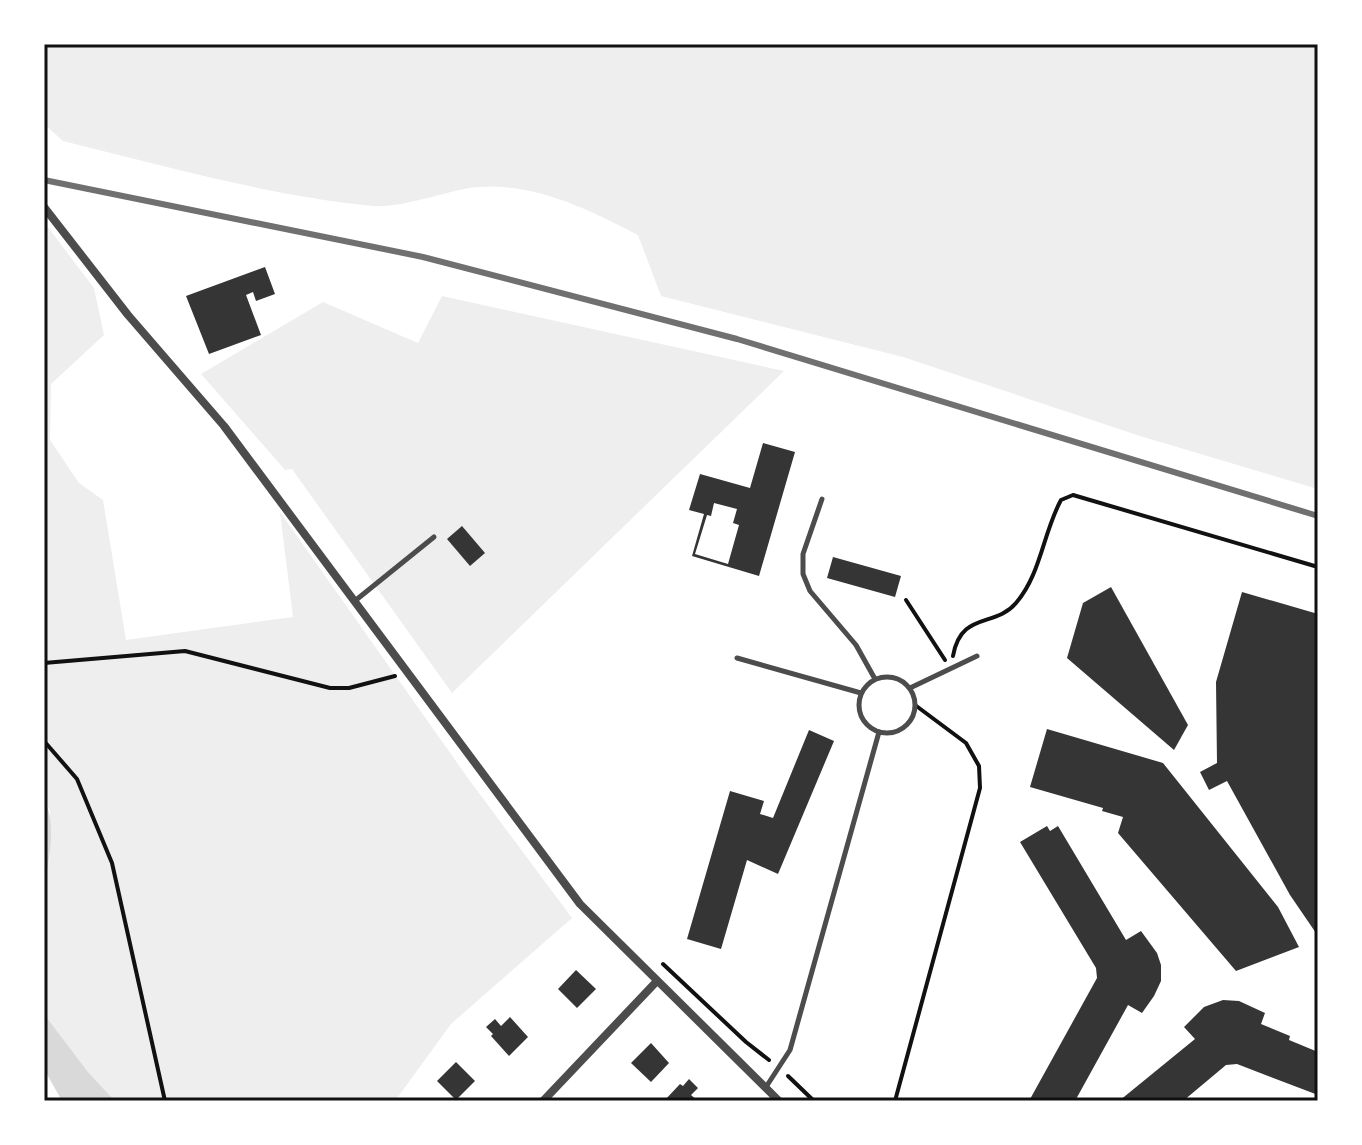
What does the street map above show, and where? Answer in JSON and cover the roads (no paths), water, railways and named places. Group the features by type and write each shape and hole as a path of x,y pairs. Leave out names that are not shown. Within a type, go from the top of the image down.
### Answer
{"street":[{"path":"44,207 128,315 224,426 580,904 779,1101"},
{"path":"543,1101 657,981"}],"lane":[{"path":"822,499 803,554 803,574 810,591 856,645 875,679"},
{"path":"356,600 434,537"},
{"path":"910,688 977,656"},
{"path":"737,658 861,693"},
{"path":"894,677 910,688 915,705 910,721 904,727 879,732 864,721 859,702 861,693 875,679 894,677"},
{"path":"765,1088 790,1050 879,732"}],"railway":[{"path":"44,180 423,257 737,339 1318,516"}]}
